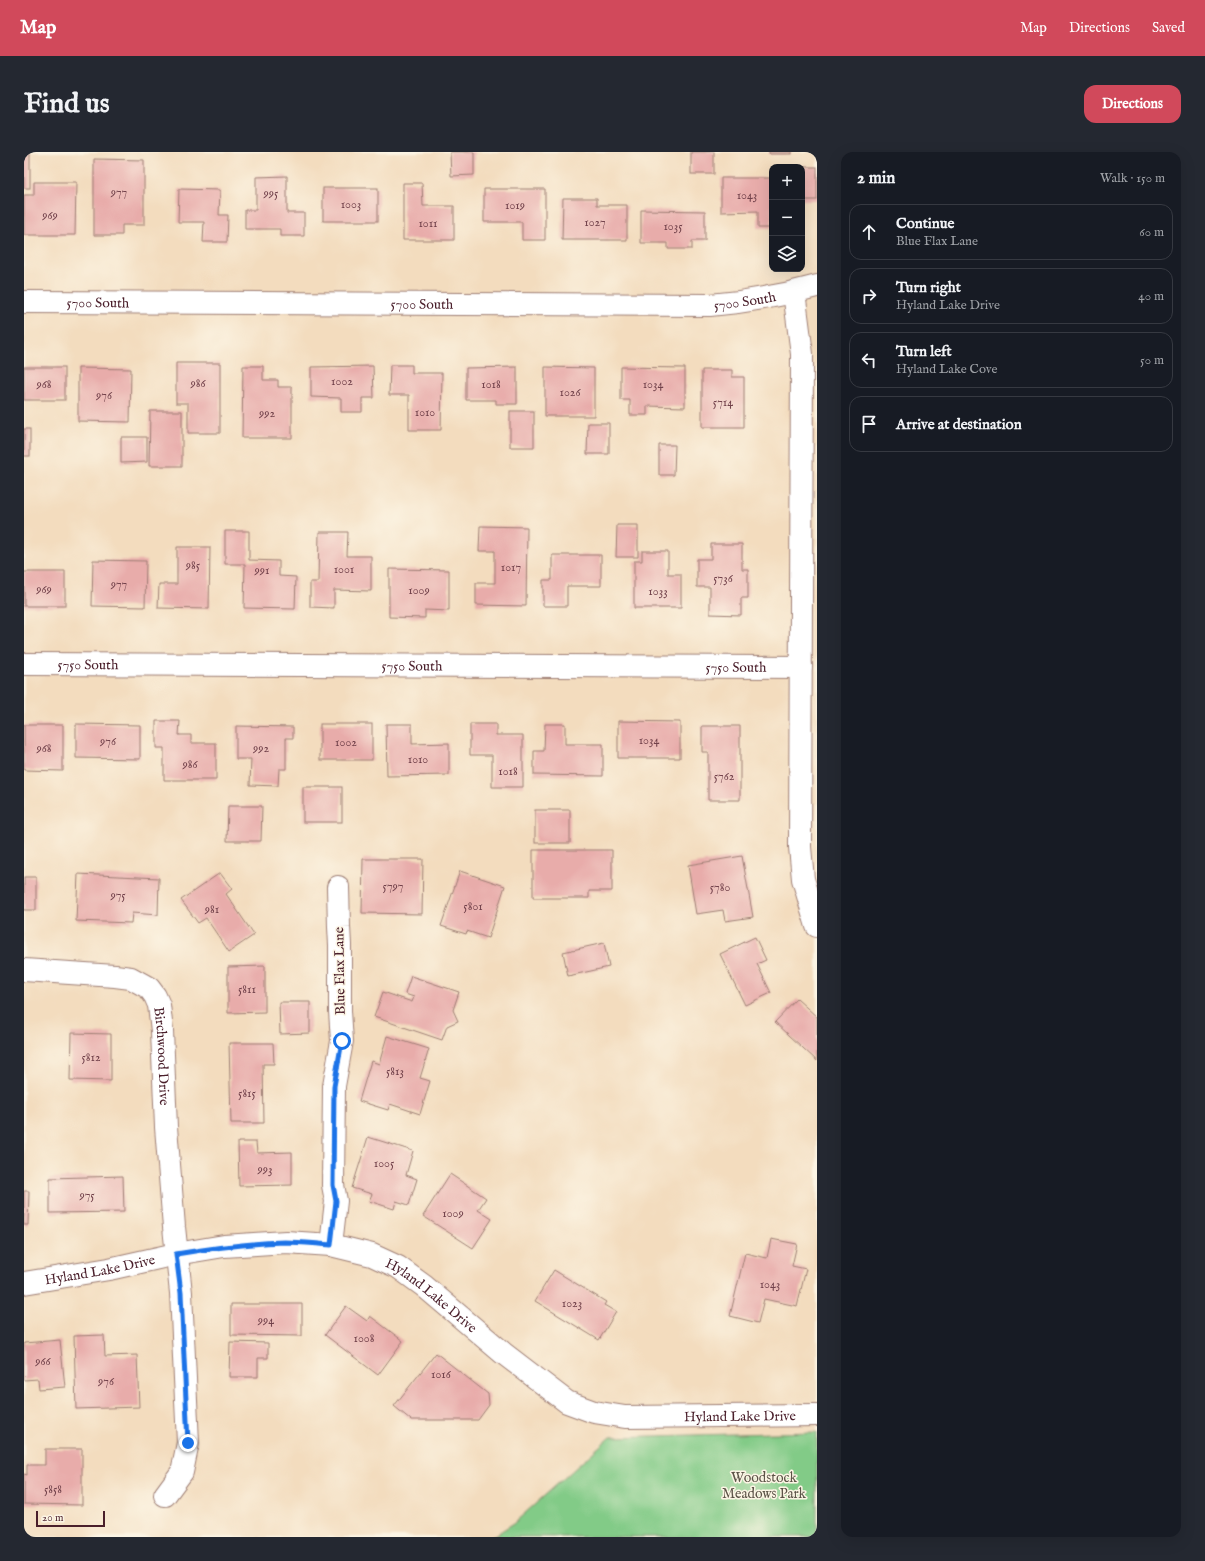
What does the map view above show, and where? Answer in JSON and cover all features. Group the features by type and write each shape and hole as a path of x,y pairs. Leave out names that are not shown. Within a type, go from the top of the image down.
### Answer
{"street":[{"name":"5700 South","path":"24,302 710,305 749,302 817,286"},
{"path":"794,292 802,354 800,847 803,880 817,926"},
{"name":"5750 South","path":"24,664 801,667"},
{"name":"Blue Flax Lane","path":"331,1245 336,1201 333,1185 334,1086 342,1041 340,1011 338,887"},
{"name":"Birchwood Drive","path":"24,970 131,978 149,988 159,1005 162,1031 166,1127 176,1254 181,1293 188,1443 182,1472 165,1495"},
{"name":"Hyland Lake Drive","path":"24,1283 109,1269 176,1254 224,1246 286,1242 331,1245 372,1255 398,1267 424,1286 502,1353 567,1402 594,1412 625,1417 817,1415"}],"green space":[{"name":"Woodstock Meadows Park","path":"817,1432 817,1537 492,1537 514,1523 610,1437"}],"building":[{"path":"24,152 30,152 30,188 24,188"},
{"path":"450,152 474,152 474,175 451,176"},
{"path":"691,152 714,152 714,174 691,174"},
{"path":"769,152 791,152 791,154 769,154"},
{"path":"94,159 144,160 144,225 122,225 122,235 94,235"},
{"path":"805,167 817,167 817,200 805,200"},
{"path":"287,176 287,213 304,213 304,236 280,236 280,229 245,229 245,210 256,210 256,177"},
{"path":"721,178 769,178 769,228 758,228 758,211 721,212"},
{"path":"34,182 76,182 75,235 24,235 24,195 34,195"},
{"path":"403,183 422,183 423,206 454,206 454,240 403,240"},
{"path":"323,188 378,188 378,221 323,221"},
{"path":"179,189 220,190 219,215 228,215 227,242 203,242 204,222 178,222"},
{"path":"484,189 545,189 545,240 522,240 522,222 484,222"},
{"path":"563,198 597,198 597,205 627,205 627,240 562,240"},
{"path":"641,210 705,211 705,241 692,241 692,249 668,249 668,243 641,243"},
{"path":"176,363 220,363 220,433 188,433 188,403 176,403"},
{"path":"390,365 412,365 412,373 442,373 441,430 409,430 409,395 389,395"},
{"path":"243,366 263,366 263,380 278,380 278,387 292,387 292,438 242,438"},
{"path":"373,366 374,398 362,398 362,412 341,412 341,398 311,397 311,367"},
{"path":"24,367 65,367 65,400 24,400"},
{"path":"517,367 517,404 496,404 496,400 466,400 466,368"},
{"path":"545,367 594,368 594,416 545,416"},
{"path":"621,367 685,368 685,407 647,406 647,415 630,415 630,400 621,400"},
{"path":"78,368 131,369 130,422 78,421"},
{"path":"702,370 732,370 732,377 744,377 744,427 702,427"},
{"path":"150,411 182,411 182,466 149,466"},
{"path":"510,411 534,411 534,447 510,447"},
{"path":"588,423 609,423 609,454 587,454"},
{"path":"24,429 30,429 30,456 24,456"},
{"path":"121,437 147,437 147,462 121,463"},
{"path":"659,445 675,445 674,475 659,475"},
{"path":"617,525 638,525 638,557 616,557"},
{"path":"480,526 527,527 526,606 476,605 476,583 495,583 495,551 479,551"},
{"path":"225,531 249,531 249,560 279,561 279,576 296,577 295,609 244,608 245,564 225,564"},
{"path":"319,532 348,532 347,556 371,556 371,591 334,590 334,608 310,607 310,582 318,582"},
{"path":"711,544 742,544 742,569 748,569 748,598 741,598 741,615 710,614 710,587 697,587 697,559 711,559"},
{"path":"177,547 210,547 209,609 158,608 159,584 177,584"},
{"path":"642,551 668,551 668,574 681,574 681,608 634,608 634,561 642,561"},
{"path":"552,555 601,555 601,586 567,586 567,606 543,606 543,580 552,580"},
{"path":"93,560 146,561 145,607 92,606"},
{"path":"389,569 449,570 449,611 425,610 425,618 389,617"},
{"path":"24,572 65,572 65,606 24,606"},
{"path":"156,721 180,721 179,735 191,735 191,743 216,743 216,780 164,780 164,748 156,748"},
{"path":"618,721 680,722 680,758 618,758"},
{"path":"76,724 140,725 140,759 76,758"},
{"path":"320,724 372,724 372,760 320,760"},
{"path":"386,724 412,724 412,744 449,743 449,775 387,776"},
{"path":"470,724 496,724 496,735 523,735 523,787 492,787 492,755 470,755"},
{"path":"545,724 565,724 565,744 603,744 603,776 534,775 534,751 544,751"},
{"path":"24,725 63,725 63,771 24,770"},
{"path":"236,726 293,727 293,738 286,738 286,769 279,769 278,786 250,785 251,759 236,759"},
{"path":"702,726 740,726 740,800 708,800 708,752 702,752"},
{"path":"303,787 342,787 342,822 303,822"},
{"path":"228,806 262,806 261,841 227,841"},
{"path":"535,810 570,810 570,843 535,843"},
{"path":"533,850 612,850 612,891 589,891 589,898 533,898"},
{"path":"742,856 753,917 725,921 723,910 696,914 688,865"},
{"path":"363,859 423,859 422,914 362,913"},
{"path":"460,871 505,886 488,938 467,931 466,934 441,926"},
{"path":"220,873 232,889 226,894 254,935 229,952 206,918 198,923 181,900"},
{"path":"78,874 159,878 158,915 132,913 131,923 76,921"},
{"path":"24,877 36,877 36,910 24,910"},
{"path":"755,937 766,960 757,964 771,993 745,1005 720,954"},
{"path":"604,943 609,967 568,976 563,952"},
{"path":"265,966 265,1012 228,1013 228,967"},
{"path":"411,976 459,992 453,1010 458,1021 447,1026 442,1040 374,1017 383,992 412,1002 414,997 405,994"},
{"path":"797,999 817,1017 817,1061 775,1022"},
{"path":"279,1002 310,1002 310,1033 280,1034"},
{"path":"71,1033 111,1034 111,1081 70,1080"},
{"path":"387,1036 429,1049 420,1078 430,1081 420,1114 390,1104 388,1110 359,1101 371,1061 379,1064"},
{"path":"229,1043 273,1043 274,1064 263,1064 264,1123 231,1123"},
{"path":"368,1137 413,1151 406,1175 417,1179 409,1205 396,1201 394,1209 369,1201 372,1194 352,1188"},
{"path":"238,1142 256,1142 257,1153 292,1152 292,1185 239,1186"},
{"path":"450,1174 486,1198 478,1210 492,1219 473,1248 423,1216"},
{"path":"123,1176 124,1212 50,1213 50,1178"},
{"path":"24,1191 29,1191 28,1225 24,1225"},
{"path":"771,1239 797,1244 792,1266 806,1269 797,1306 764,1299 758,1323 730,1316 745,1253 767,1258"},
{"path":"554,1270 606,1302 604,1305 616,1312 599,1340 535,1301"},
{"path":"231,1304 302,1304 302,1336 231,1335"},
{"path":"346,1306 367,1321 370,1316 403,1341 378,1375 325,1335"},
{"path":"104,1335 105,1356 137,1355 139,1407 76,1409 74,1336"},
{"path":"60,1340 65,1387 39,1389 38,1379 24,1380 24,1343"},
{"path":"230,1342 268,1343 268,1358 258,1358 258,1377 229,1377"},
{"path":"436,1353 488,1394 489,1405 478,1420 411,1420 394,1406"},
{"path":"45,1449 82,1449 82,1505 24,1504 24,1474 27,1475 27,1465 45,1465"}],"route":[{"path":"188,1443 181,1293 176,1254 224,1246 286,1242 331,1245 336,1201 333,1185 334,1086 342,1041"}]}
